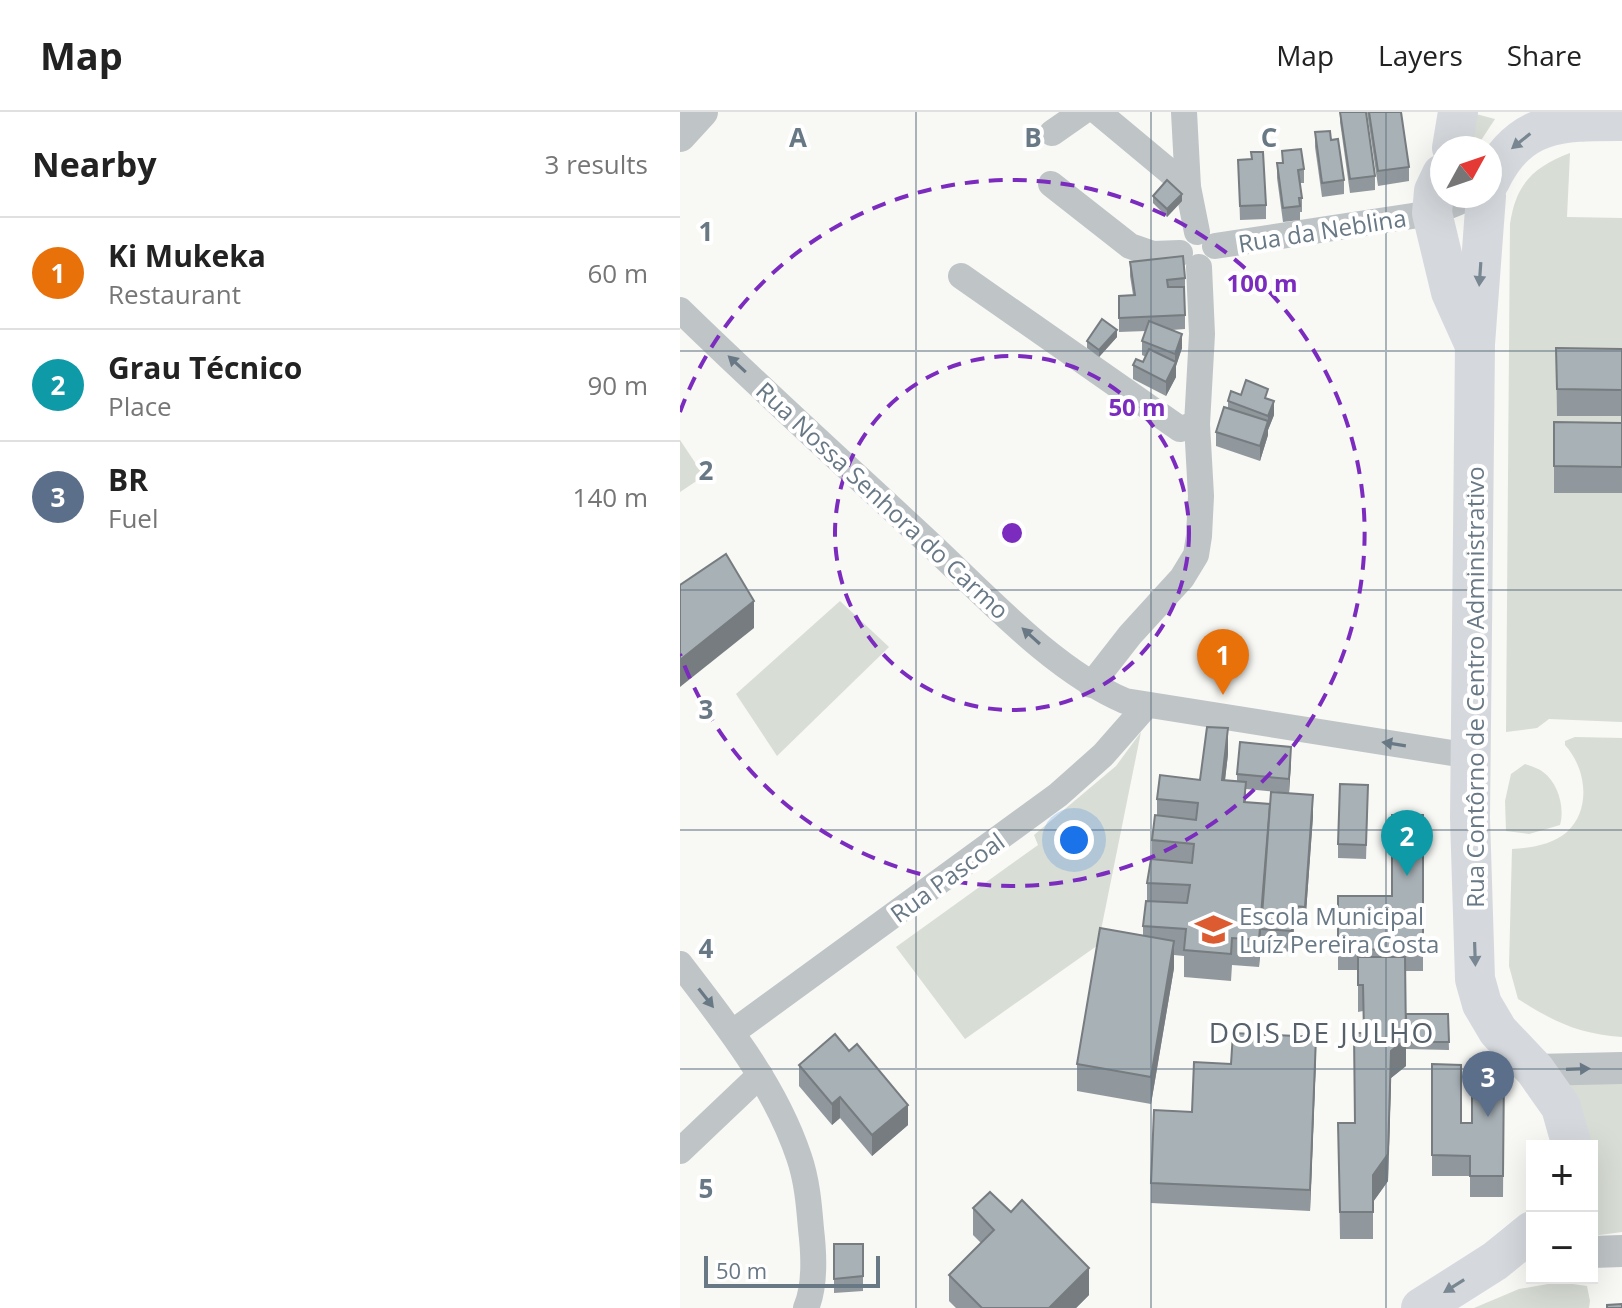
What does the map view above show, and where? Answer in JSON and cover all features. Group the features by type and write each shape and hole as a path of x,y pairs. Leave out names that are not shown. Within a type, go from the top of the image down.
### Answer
{"main road":[{"path":"1454,136 1458,112"},
{"path":"1502,162 1523,137 1539,129 1558,123 1622,121"},
{"path":"1432,208 1451,292 1475,344"},
{"name":"Rua Contôrno de Centro Administrativo","path":"1485,208 1475,344 1471,756 1475,979 1482,1004 1498,1031 1535,1070 1561,1107 1570,1140"},
{"path":"1421,1308 1514,1259 1526,1240"}],"street":[{"path":"680,136 702,112"},
{"path":"1052,133 1082,112"},
{"path":"1098,112 1188,187"},
{"path":"1091,685 1130,635 1182,578 1196,555 1201,496 1197,424 1202,334 1198,249 1188,187 1184,112"},
{"name":"Rua da Neblina","path":"1051,184 1130,246 1153,254 1432,213 1444,208"},
{"path":"961,276 1157,415 1180,429 1197,424"},
{"name":"Rua Nossa Senhora do Carmo","path":"680,310 1010,617 1070,671 1091,685 1125,701 1471,756"},
{"name":"Rua Pascoal","path":"733,1032 1058,795 1103,755 1147,705"},
{"path":"680,964 733,1032 760,1075 799,1157 808,1195 813,1244 813,1282 806,1308"},
{"path":"1535,1070 1622,1068"},
{"path":"680,1151 760,1075"},
{"path":"1598,1252 1622,1251"}],"shaded area":[{"path":"1476,114 1495,119 1484,136 1472,136"},
{"path":"1570,153 1567,217 1622,218 1622,722 1549,719 1537,728 1506,732 1510,224 1517,198 1529,178 1546,164"},
{"path":"680,440 704,476 680,492"},
{"path":"840,601 889,647 777,756 736,694"},
{"path":"1141,732 1101,930 1108,938 965,1039 896,947 1038,845 1034,835 1116,766"},
{"path":"1575,737 1622,738 1622,1037 1567,1026 1518,999 1509,966 1512,849 1548,843 1567,832 1575,823 1583,800 1583,788 1578,765 1565,741"},
{"path":"1525,764 1541,771 1553,782 1561,803 1560,825 1529,834 1506,831 1505,801 1511,774"},
{"path":"1559,1075 1622,1075 1622,1232 1598,1235 1598,1140 1586,1140"},
{"path":"1548,1284 1587,1286 1589,1308 1474,1308 1519,1289"}],"building":[{"path":"1340,112 1366,112 1375,176 1350,179"},
{"path":"1369,112 1401,112 1409,167 1378,171"},
{"path":"1330,131 1331,140 1338,139 1344,180 1322,183 1315,132"},
{"path":"1301,149 1304,169 1298,170 1302,198 1299,198 1300,206 1283,208 1277,163 1283,163 1282,151"},
{"path":"1251,152 1263,152 1266,205 1240,206 1238,160 1252,159"},
{"path":"1167,180 1182,194 1167,209 1153,196"},
{"path":"1183,256 1185,278 1167,280 1168,287 1184,287 1185,315 1119,318 1119,296 1135,295 1130,262"},
{"path":"1102,319 1117,330 1099,350 1087,341"},
{"path":"1149,321 1182,334 1175,354 1142,341"},
{"path":"1556,348 1622,349 1622,390 1557,389"},
{"path":"1149,349 1176,362 1166,382 1133,365 1136,359 1143,362"},
{"path":"1246,380 1268,389 1265,398 1274,401 1268,416 1228,401 1231,391 1241,395"},
{"path":"1224,407 1268,421 1260,446 1216,432"},
{"path":"1554,422 1622,423 1622,467 1554,466"},
{"path":"726,554 754,601 680,660 680,585"},
{"path":"1207,727 1228,728 1222,780 1246,782 1244,802 1270,804 1259,940 1232,938 1231,954 1184,950 1186,929 1143,926 1146,901 1187,903 1190,885 1147,883 1151,859 1192,863 1194,844 1152,840 1155,815 1196,820 1198,803 1157,799 1160,775 1200,780"},
{"path":"1240,742 1291,747 1289,779 1237,774"},
{"path":"1340,784 1368,785 1366,845 1338,844"},
{"path":"1271,792 1313,795 1305,907 1294,906 1292,931 1261,929"},
{"path":"1392,815 1423,815 1423,950 1338,949 1338,896 1392,896"},
{"path":"1100,928 1174,941 1151,1077 1077,1064"},
{"path":"1358,957 1405,957 1406,1039 1391,1051 1388,1154 1373,1175 1373,1212 1340,1212 1338,1123 1355,1123 1354,1033 1364,1033 1363,985 1358,985"},
{"path":"1406,1014 1448,1014 1449,1042 1406,1042"},
{"path":"1233,1033 1316,1037 1310,1190 1151,1183 1154,1110 1192,1112 1194,1062 1231,1064"},
{"path":"835,1034 849,1051 857,1044 908,1105 872,1135 840,1097 832,1104 799,1065"},
{"path":"1432,1064 1461,1065 1461,1123 1472,1123 1472,1070 1504,1070 1503,1176 1470,1176 1470,1156 1432,1155"},
{"path":"990,1192 1011,1212 1022,1200 1089,1268 1049,1308 982,1308 949,1275 994,1230 973,1208"},
{"path":"834,1244 863,1244 863,1276 834,1279"},
{"path":"1622,1304 1622,1308 1607,1308 1607,1305"}],"place":[{"name":"Ki Mukeka","path":"1223,695"},
{"name":"Grau Técnico","path":"1407,876"},
{"name":"Escola Municipal Luíz Pereira Costa","path":"1213,929"},
{"name":"BR","path":"1488,1117"}],"district":[{"name":"DOIS DE JULHO","path":"1322,1032"}]}
